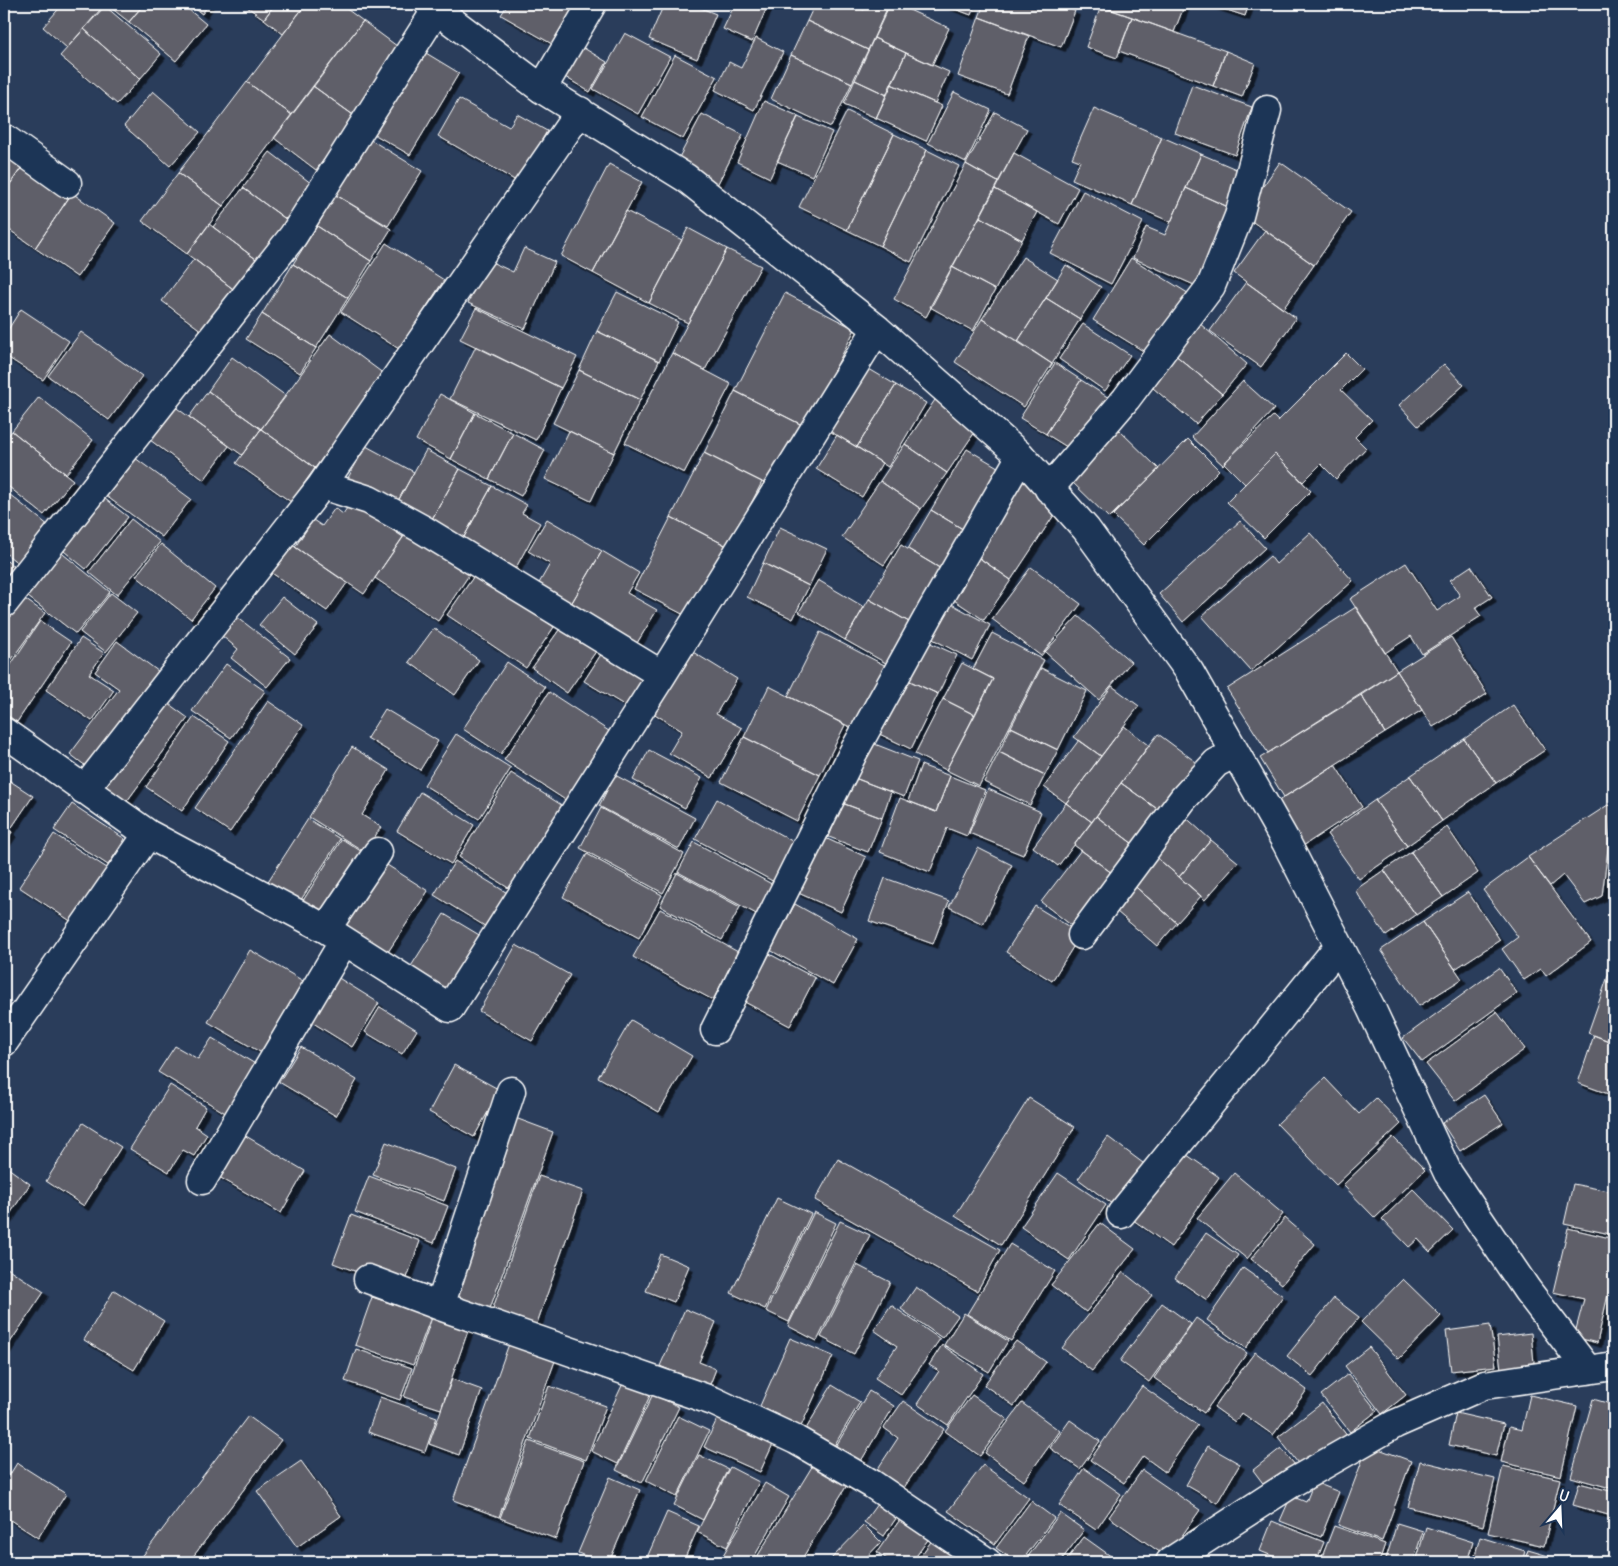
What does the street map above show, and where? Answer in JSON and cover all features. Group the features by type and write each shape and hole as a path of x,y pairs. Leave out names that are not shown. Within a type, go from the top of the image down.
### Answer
{"street":[{"path":"542,89 592,4"},
{"path":"4,603 293,236 435,6 542,89 686,178 877,329 1021,456 1086,530 1188,671 1286,842 1339,946 1448,1173 1527,1290 1601,1368"},
{"path":"1049,489 1126,399 1211,286 1239,216 1267,110"},
{"path":"84,790 322,484 580,111"},
{"path":"4,138 67,183"},
{"path":"4,732 148,834 335,935 450,1008 662,675 877,329"},
{"path":"716,1030 853,753 932,610 1021,456"},
{"path":"322,484 369,500 414,525 662,675"},
{"path":"1082,936 1183,799 1216,763 1235,753"},
{"path":"4,1042 148,834"},
{"path":"202,1180 378,852"},
{"path":"1121,1214 1219,1096 1339,946"},
{"path":"440,1306 511,1091"},
{"path":"368,1279 713,1401 796,1440 872,1484 987,1562"},
{"path":"1170,1562 1295,1481 1395,1424 1484,1385 1601,1368"}],"building":[{"path":"63,4 92,4 100,10 67,48 43,27"},
{"path":"106,4 144,4 129,22"},
{"path":"144,4 182,4 206,24 176,61 129,22"},
{"path":"189,4 209,4 202,14"},
{"path":"243,4 275,4 264,19"},
{"path":"275,4 306,4 283,34 264,19"},
{"path":"306,4 340,4 363,21 292,115 247,82"},
{"path":"508,4 575,4 552,44 501,15"},
{"path":"664,4 691,4 716,14 697,59 649,39"},
{"path":"735,4 768,5 752,42 723,29"},
{"path":"815,4 851,4 864,10 867,4 889,4 868,50 807,21"},
{"path":"890,4 896,4 949,28 932,65 874,38"},
{"path":"942,4 975,4 971,15"},
{"path":"984,4 1057,4 1075,11 1061,47 979,17"},
{"path":"1107,4 1185,4 1174,32 1106,8"},
{"path":"1209,4 1249,4 1245,16"},
{"path":"105,6 161,54 140,79 84,29"},
{"path":"1101,6 1132,17 1117,58 1086,47"},
{"path":"979,17 1029,36 1007,94 958,76"},
{"path":"1132,17 1226,51 1213,86 1119,51"},
{"path":"363,21 405,52 356,117 313,86"},
{"path":"807,21 868,50 852,83 791,55"},
{"path":"84,29 140,79 117,104 60,56"},
{"path":"625,33 670,57 638,114 593,89"},
{"path":"756,38 783,52 754,110 715,90 729,62 741,68"},
{"path":"874,38 906,53 887,95 855,80"},
{"path":"582,47 607,62 590,92 565,77"},
{"path":"421,50 459,73 410,155 372,133"},
{"path":"1226,51 1255,63 1242,97 1213,86"},
{"path":"906,53 949,72 935,103 891,84"},
{"path":"675,55 717,77 683,139 642,117"},
{"path":"791,55 852,83 831,127 771,99"},
{"path":"855,80 887,95 876,118 844,104"},
{"path":"247,82 292,115 223,206 178,173"},
{"path":"891,84 942,106 926,141 876,118"},
{"path":"1192,85 1252,107 1235,155 1175,133"},
{"path":"313,86 356,117 316,170 274,138"},
{"path":"153,91 200,132 170,166 124,126"},
{"path":"954,92 991,110 966,162 928,143"},
{"path":"459,99 509,127 517,114 547,131 518,182 438,136"},
{"path":"764,101 798,116 770,178 737,162"},
{"path":"1094,108 1162,137 1132,205 1072,179 1080,161 1072,158"},
{"path":"847,111 894,134 847,230 799,207"},
{"path":"995,112 1027,129 998,182 966,164"},
{"path":"702,114 743,135 716,187 675,165"},
{"path":"798,117 832,132 812,176 777,161"},
{"path":"894,134 927,150 880,246 847,230"},
{"path":"1162,137 1201,154 1171,222 1132,205"},
{"path":"371,140 422,171 388,226 336,195"},
{"path":"4,146 26,161 4,193"},
{"path":"927,150 959,166 911,262 880,246"},
{"path":"270,152 320,190 294,225 243,188"},
{"path":"1014,153 1078,188 1059,224 995,189"},
{"path":"1201,154 1243,172 1228,207 1186,188"},
{"path":"26,161 72,193 35,248 4,226 4,193"},
{"path":"1280,162 1351,212 1314,265 1243,215"},
{"path":"609,164 642,182 593,273 561,256"},
{"path":"966,164 998,182 926,317 894,299"},
{"path":"178,173 223,206 187,254 142,221"},
{"path":"243,188 294,225 264,265 213,227"},
{"path":"1186,188 1235,210 1201,288 1133,258 1146,227 1165,235"},
{"path":"995,189 1037,212 1022,240 980,217"},
{"path":"1083,191 1143,222 1111,284 1050,253"},
{"path":"72,193 115,223 77,277 35,248"},
{"path":"336,195 391,229 371,261 317,226"},
{"path":"626,211 682,240 649,303 593,273"},
{"path":"980,217 1022,240 995,290 952,267"},
{"path":"209,224 264,265 241,295 187,254"},
{"path":"317,226 371,261 348,298 293,264"},
{"path":"688,228 727,249 688,323 649,303"},
{"path":"1265,230 1314,265 1283,309 1234,273"},
{"path":"386,243 444,280 399,349 341,312"},
{"path":"524,248 555,262 525,329 468,303 487,260 513,272"},
{"path":"727,249 761,266 705,370 672,353"},
{"path":"1023,257 1058,279 1018,341 982,319"},
{"path":"1131,258 1191,295 1153,357 1093,320"},
{"path":"194,259 241,295 210,337 162,301"},
{"path":"293,264 348,298 316,348 262,314"},
{"path":"1066,265 1101,287 1080,319 1046,298"},
{"path":"952,267 995,290 973,331 930,307"},
{"path":"1246,282 1296,318 1261,367 1210,331"},
{"path":"617,292 678,322 659,361 597,331"},
{"path":"785,293 855,329 806,427 735,391"},
{"path":"1046,298 1080,319 1052,364 1018,341"},
{"path":"476,308 577,357 561,388 460,339"},
{"path":"21,309 69,341 43,380 4,355 4,336"},
{"path":"262,314 316,348 300,373 246,339"},
{"path":"982,319 1052,364 1024,407 955,362"},
{"path":"1199,323 1247,364 1222,394 1173,353"},
{"path":"1083,324 1130,355 1105,391 1059,359"},
{"path":"597,331 659,361 640,400 579,370"},
{"path":"81,332 142,376 109,420 48,376"},
{"path":"330,334 384,374 315,468 261,429"},
{"path":"476,346 561,388 536,440 450,399"},
{"path":"672,353 731,384 684,473 625,443"},
{"path":"1173,353 1222,394 1196,424 1147,383"},
{"path":"1346,353 1362,369 1341,390 1372,420 1355,437 1366,448 1336,479 1321,464 1303,482 1275,454 1245,484 1224,463 1273,416 1278,421"},
{"path":"232,357 286,396 261,429 208,391"},
{"path":"1055,363 1081,380 1046,434 1020,418"},
{"path":"1444,364 1464,385 1418,426 1399,405"},
{"path":"864,366 896,385 857,447 826,429"},
{"path":"579,370 640,400 614,453 553,423"},
{"path":"1081,380 1109,398 1075,452 1046,434"},
{"path":"1243,381 1274,409 1223,465 1192,437"},
{"path":"896,385 926,403 888,467 857,447"},
{"path":"208,391 261,429 242,455 189,417"},
{"path":"735,391 806,427 774,488 704,453"},
{"path":"440,394 475,413 451,459 416,440"},
{"path":"39,397 93,440 66,474 12,431"},
{"path":"937,397 979,426 947,473 905,444"},
{"path":"174,406 229,446 204,480 150,440"},
{"path":"475,413 513,433 489,479 451,459"},
{"path":"261,429 315,468 291,502 236,463"},
{"path":"1118,429 1159,469 1109,518 1068,478"},
{"path":"12,431 73,480 44,515 4,483 4,441"},
{"path":"569,431 614,453 591,501 545,479"},
{"path":"513,433 545,450 521,496 489,479"},
{"path":"837,435 882,463 862,497 816,469"},
{"path":"1188,439 1219,470 1144,545 1113,515"},
{"path":"905,444 947,473 921,509 880,481"},
{"path":"366,446 414,472 393,510 345,483"},
{"path":"967,449 1008,473 971,534 931,510"},
{"path":"426,450 460,469 427,528 393,510"},
{"path":"704,453 762,482 729,547 671,517"},
{"path":"1275,454 1311,491 1264,538 1227,502"},
{"path":"131,455 191,499 162,537 102,493"},
{"path":"460,469 492,486 459,546 427,528"},
{"path":"1021,480 1060,506 1011,580 972,553"},
{"path":"880,481 921,509 884,565 842,537"},
{"path":"492,486 527,505 522,513 540,523 512,575 459,546"},
{"path":"4,490 49,526 19,564 4,552"},
{"path":"95,491 128,517 86,569 54,543"},
{"path":"351,502 403,537 364,594 295,547 313,520 322,526 335,508 343,514"},
{"path":"931,510 971,534 948,573 908,549"},
{"path":"671,517 729,547 692,619 634,589"},
{"path":"131,519 160,542 117,595 89,572"},
{"path":"547,519 602,551 571,604 538,585 550,564 528,551"},
{"path":"1240,521 1265,548 1183,622 1159,594"},
{"path":"411,526 473,569 438,621 375,578"},
{"path":"780,527 827,549 809,586 763,563"},
{"path":"1310,533 1353,581 1251,671 1202,616 1270,556 1276,564"},
{"path":"285,540 347,583 327,611 266,569"},
{"path":"161,544 215,588 191,619 136,576"},
{"path":"901,545 948,573 916,626 869,599"},
{"path":"58,550 110,592 76,634 23,593"},
{"path":"602,551 639,573 627,593 657,610 637,643 571,604"},
{"path":"972,553 1011,580 984,620 945,594"},
{"path":"4,559 22,572 4,596"},
{"path":"763,563 809,586 793,619 747,597"},
{"path":"1406,563 1437,611 1460,596 1450,580 1471,566 1492,597 1475,608 1481,616 1422,654 1411,636 1385,653 1350,599"},
{"path":"1031,567 1081,604 1041,656 992,619"},
{"path":"476,573 554,627 526,668 447,615"},
{"path":"818,580 864,607 845,640 799,612"},
{"path":"13,591 45,613 4,670 4,604"},
{"path":"111,593 137,613 106,652 80,632"},
{"path":"282,597 318,625 295,654 259,625"},
{"path":"869,599 916,626 893,667 845,640"},
{"path":"946,601 990,625 972,660 927,636"},
{"path":"1356,607 1397,671 1268,753 1227,689"},
{"path":"1078,616 1131,662 1099,700 1045,652"},
{"path":"237,617 290,658 267,687 231,658 238,649 222,636"},
{"path":"40,621 71,642 17,722 4,713 4,675"},
{"path":"564,623 599,647 567,693 532,668"},
{"path":"434,628 479,660 455,695 409,662"},
{"path":"820,632 894,670 862,733 788,696"},
{"path":"992,633 1044,660 979,786 946,770 993,679 973,669"},
{"path":"917,637 957,655 938,694 899,676"},
{"path":"1451,637 1487,694 1433,727 1397,671"},
{"path":"81,638 104,653 89,674 114,690 92,721 46,690"},
{"path":"117,641 166,677 95,773 70,754 119,689 95,672"},
{"path":"607,645 651,672 629,708 584,681"},
{"path":"688,649 737,679 716,714 742,728 712,778 669,753 682,731 650,711"},
{"path":"507,662 545,687 501,754 463,729"},
{"path":"962,663 993,679 975,715 943,699"},
{"path":"226,664 265,691 231,738 192,711"},
{"path":"1041,668 1087,691 1058,750 1011,727"},
{"path":"1397,671 1422,710 1385,733 1361,695"},
{"path":"899,676 938,694 911,749 873,731"},
{"path":"769,686 845,725 820,775 744,737"},
{"path":"1112,686 1139,706 1101,756 1074,737"},
{"path":"549,692 615,735 570,803 504,760"},
{"path":"1361,695 1385,733 1284,797 1260,758"},
{"path":"158,696 188,718 119,812 89,789"},
{"path":"943,699 975,715 946,770 915,754"},
{"path":"268,701 303,725 230,832 195,808"},
{"path":"1513,705 1545,750 1496,783 1464,739"},
{"path":"385,709 438,741 420,770 367,738"},
{"path":"194,717 229,741 182,811 146,787"},
{"path":"1124,726 1149,745 1092,822 1066,803"},
{"path":"1011,727 1058,750 1045,775 999,752"},
{"path":"456,734 511,768 479,819 424,785"},
{"path":"1158,734 1204,768 1167,816 1121,783"},
{"path":"744,737 820,775 797,821 721,782"},
{"path":"1464,739 1496,783 1442,821 1410,776"},
{"path":"1079,740 1101,756 1066,803 1044,787"},
{"path":"867,741 918,761 904,797 852,777"},
{"path":"352,747 389,770 362,815 381,827 365,852 309,817"},
{"path":"649,750 702,778 685,808 633,780"},
{"path":"999,752 1045,775 1030,805 984,782"},
{"path":"921,765 950,776 936,812 908,801"},
{"path":"1335,765 1362,807 1303,846 1275,803"},
{"path":"511,773 571,811 518,894 459,857"},
{"path":"615,775 695,818 679,849 599,806"},
{"path":"950,776 985,790 967,836 947,828 930,872 880,852 900,798 936,812"},
{"path":"1410,776 1442,821 1407,846 1375,800"},
{"path":"4,777 33,796 10,830 4,826"},
{"path":"852,777 891,792 882,818 842,803"},
{"path":"1121,783 1167,816 1141,850 1096,816"},
{"path":"988,789 1041,812 1023,855 969,833"},
{"path":"420,792 474,825 451,864 397,831"},
{"path":"717,799 799,845 778,884 695,839"},
{"path":"1375,800 1407,846 1359,879 1327,834"},
{"path":"1614,801 1602,896 1585,904 1563,875 1550,886 1528,857"},
{"path":"842,803 882,818 868,852 829,837"},
{"path":"1066,803 1092,822 1058,866 1033,847"},
{"path":"72,804 125,839 108,865 54,830"},
{"path":"601,808 684,854 663,893 580,848"},
{"path":"1181,813 1211,840 1179,877 1154,855"},
{"path":"1096,816 1141,850 1120,879 1074,845"},
{"path":"308,819 340,839 297,906 265,886"},
{"path":"4,827 12,832 4,844"},
{"path":"1447,827 1478,873 1443,897 1411,852"},
{"path":"54,834 107,868 72,922 19,887"},
{"path":"821,836 866,857 841,912 796,892"},
{"path":"342,839 370,857 326,925 299,907"},
{"path":"1211,840 1238,862 1205,900 1179,877"},
{"path":"694,842 779,888 762,917 678,872"},
{"path":"978,848 1012,865 983,924 949,907"},
{"path":"1081,850 1120,879 1080,932 1041,902"},
{"path":"1411,852 1443,897 1416,915 1384,870"},
{"path":"587,854 662,895 639,938 563,897"},
{"path":"1154,855 1201,896 1177,923 1130,882"},
{"path":"1528,857 1591,942 1546,976 1541,969 1524,980 1502,949 1518,937 1483,890"},
{"path":"376,858 428,891 384,958 333,926"},
{"path":"455,861 509,894 488,928 434,895"},
{"path":"1384,870 1416,915 1386,936 1355,890"},
{"path":"677,873 740,907 722,940 660,906"},
{"path":"885,878 949,901 933,944 869,921"},
{"path":"1130,882 1177,923 1157,946 1110,906"},
{"path":"1468,892 1500,940 1455,969 1423,922"},
{"path":"795,904 858,939 833,985 770,950"},
{"path":"1035,906 1081,934 1052,981 1006,952"},
{"path":"660,909 738,952 713,1000 633,957"},
{"path":"444,914 486,939 450,997 408,971"},
{"path":"1423,922 1462,979 1419,1006 1381,950"},
{"path":"516,945 570,975 532,1041 479,1011"},
{"path":"250,950 310,985 267,1056 208,1022"},
{"path":"762,950 815,978 790,1026 737,998"},
{"path":"1614,959 1614,1043 1588,1033"},
{"path":"1499,968 1517,993 1422,1062 1403,1038"},
{"path":"337,977 379,1003 352,1047 310,1021"},
{"path":"380,1007 417,1030 402,1054 365,1032"},
{"path":"1497,1012 1525,1049 1455,1101 1426,1064"},
{"path":"631,1020 692,1056 659,1112 598,1077"},
{"path":"1594,1035 1614,1043 1614,1096 1578,1083"},
{"path":"212,1038 257,1065 227,1114 158,1072 175,1046 198,1059"},
{"path":"301,1047 357,1080 336,1116 279,1082"},
{"path":"454,1065 500,1090 474,1137 429,1112"},
{"path":"1325,1078 1359,1114 1376,1098 1401,1124 1336,1185 1277,1124"},
{"path":"170,1085 206,1107 195,1126 207,1134 194,1156 183,1150 169,1172 130,1149"},
{"path":"1484,1095 1503,1123 1460,1151 1442,1123"},
{"path":"1029,1098 1075,1127 1001,1245 955,1216"},
{"path":"510,1116 553,1132 488,1314 445,1299"},
{"path":"83,1123 121,1147 84,1206 46,1181"},
{"path":"239,1132 305,1171 281,1213 214,1174"},
{"path":"1108,1137 1151,1169 1120,1210 1078,1179"},
{"path":"1393,1137 1425,1170 1375,1218 1343,1185"},
{"path":"386,1142 456,1169 444,1201 373,1175"},
{"path":"1177,1148 1219,1177 1171,1247 1129,1217"},
{"path":"838,1159 1000,1250 977,1291 815,1200"},
{"path":"4,1165 30,1184 4,1223"},
{"path":"1058,1173 1106,1205 1069,1260 1021,1227"},
{"path":"1234,1173 1283,1214 1247,1259 1197,1218"},
{"path":"369,1176 448,1206 434,1243 355,1212"},
{"path":"539,1176 583,1191 535,1329 491,1314"},
{"path":"1573,1184 1614,1192 1614,1214 1610,1234 1564,1224"},
{"path":"1413,1189 1453,1230 1430,1252 1418,1239 1409,1247 1382,1219"},
{"path":"777,1198 811,1214 765,1309 731,1293"},
{"path":"814,1212 836,1223 789,1322 766,1311"},
{"path":"351,1215 420,1241 403,1289 333,1263"},
{"path":"1285,1218 1315,1244 1282,1284 1251,1259"},
{"path":"840,1221 870,1235 817,1341 788,1326"},
{"path":"1100,1223 1135,1249 1086,1312 1051,1285"},
{"path":"1568,1228 1614,1239 1614,1268 1597,1343 1574,1337 1584,1299 1553,1292"},
{"path":"1206,1233 1238,1255 1207,1300 1175,1278"},
{"path":"1010,1244 1055,1271 1011,1341 967,1314"},
{"path":"660,1254 689,1266 674,1302 646,1291"},
{"path":"857,1265 890,1282 854,1354 821,1337"},
{"path":"4,1266 44,1292 5,1350 4,1348"},
{"path":"1243,1268 1283,1296 1246,1348 1207,1320"},
{"path":"1123,1272 1152,1295 1092,1371 1062,1348"},
{"path":"1403,1279 1441,1316 1399,1359 1361,1322"},
{"path":"916,1287 958,1316 942,1338 901,1309"},
{"path":"114,1290 164,1321 134,1370 84,1340"},
{"path":"372,1297 431,1317 413,1365 355,1345"},
{"path":"1334,1298 1359,1317 1312,1376 1287,1356"},
{"path":"1162,1303 1191,1324 1149,1382 1120,1361"},
{"path":"891,1305 940,1339 901,1395 875,1378 897,1346 874,1330"},
{"path":"435,1309 471,1322 441,1409 404,1397"},
{"path":"685,1309 716,1322 699,1362 716,1369 709,1387 660,1366"},
{"path":"964,1313 1008,1341 989,1372 944,1345"},
{"path":"1196,1318 1247,1353 1204,1413 1154,1378"},
{"path":"1614,1321 1614,1351 1608,1349"},
{"path":"1490,1325 1496,1366 1451,1371 1446,1331"},
{"path":"1531,1333 1535,1373 1502,1377 1497,1337"},
{"path":"790,1338 833,1356 798,1433 756,1415"},
{"path":"510,1341 556,1358 499,1517 453,1500"},
{"path":"1016,1341 1046,1362 1014,1406 984,1385"},
{"path":"942,1345 983,1374 948,1425 917,1404 939,1371 929,1365"},
{"path":"1369,1347 1406,1395 1382,1414 1345,1366"},
{"path":"356,1349 412,1368 400,1400 345,1381"},
{"path":"1255,1352 1307,1390 1273,1435 1242,1413 1235,1422 1214,1407"},
{"path":"1348,1374 1377,1411 1350,1432 1321,1395"},
{"path":"627,1375 654,1387 618,1464 591,1451"},
{"path":"452,1379 482,1390 459,1455 429,1444"},
{"path":"832,1385 860,1402 831,1451 803,1434"},
{"path":"549,1386 606,1406 586,1460 530,1439"},
{"path":"1142,1386 1198,1425 1165,1472 1143,1456 1124,1483 1090,1460"},
{"path":"869,1391 894,1406 858,1466 833,1451"},
{"path":"653,1394 679,1407 642,1483 616,1470"},
{"path":"972,1395 1007,1419 980,1456 945,1431"},
{"path":"1530,1395 1577,1406 1561,1476 1501,1462 1509,1427 1522,1430"},
{"path":"380,1397 437,1417 425,1452 368,1432"},
{"path":"1593,1399 1614,1405 1614,1489 1571,1477"},
{"path":"903,1401 944,1429 901,1492 875,1473 898,1438 884,1428"},
{"path":"1022,1403 1060,1431 1024,1481 985,1453"},
{"path":"1322,1403 1348,1437 1304,1471 1278,1437"},
{"path":"1456,1413 1504,1424 1496,1456 1449,1445"},
{"path":"248,1416 281,1440 189,1562 138,1562"},
{"path":"678,1416 709,1431 677,1497 646,1481"},
{"path":"718,1417 774,1442 760,1472 704,1447"},
{"path":"1070,1420 1100,1441 1080,1469 1050,1448"},
{"path":"529,1441 584,1461 556,1539 500,1518"},
{"path":"1368,1445 1411,1461 1382,1541 1338,1525"},
{"path":"1208,1446 1240,1464 1217,1503 1186,1485"},
{"path":"1281,1448 1300,1471 1271,1494 1253,1470"},
{"path":"699,1455 728,1469 703,1520 674,1505"},
{"path":"301,1461 341,1516 297,1547 257,1491"},
{"path":"1420,1461 1495,1479 1483,1526 1408,1507"},
{"path":"17,1463 66,1494 38,1538 4,1516 4,1484"},
{"path":"813,1465 847,1485 800,1562 754,1562"},
{"path":"983,1465 1029,1498 995,1544 948,1511"},
{"path":"1503,1466 1560,1479 1544,1546 1488,1533"},
{"path":"730,1467 759,1482 727,1547 697,1532"},
{"path":"1084,1468 1121,1494 1096,1530 1059,1505"},
{"path":"1142,1470 1200,1510 1167,1557 1109,1517"},
{"path":"610,1477 640,1490 609,1562 599,1562 578,1553"},
{"path":"1314,1482 1339,1492 1321,1537 1280,1521 1291,1496 1306,1502"},
{"path":"765,1483 789,1497 751,1562 719,1562"},
{"path":"1579,1483 1614,1492 1608,1515 1573,1505"},
{"path":"880,1500 899,1514 884,1536 864,1522"},
{"path":"1031,1501 1054,1518 1021,1562 1016,1562 996,1548"},
{"path":"667,1512 699,1526 683,1562 645,1562"},
{"path":"1060,1513 1084,1530 1060,1562 1024,1562"},
{"path":"904,1514 932,1534 912,1562 891,1562 877,1552"},
{"path":"1272,1521 1324,1542 1316,1562 1287,1562 1260,1551"},
{"path":"1397,1523 1423,1531 1413,1562 1385,1562"},
{"path":"864,1525 881,1542 862,1562 834,1562 831,1559"},
{"path":"1334,1526 1385,1544 1379,1562 1320,1562"},
{"path":"1426,1527 1473,1542 1467,1562 1416,1562"},
{"path":"1614,1528 1614,1554 1608,1552"},
{"path":"936,1535 963,1554 958,1562 916,1562"},
{"path":"1084,1537 1119,1562 1065,1562"},
{"path":"1480,1537 1525,1551 1522,1562 1473,1562"},
{"path":"1528,1550 1569,1562 1524,1562"}]}
